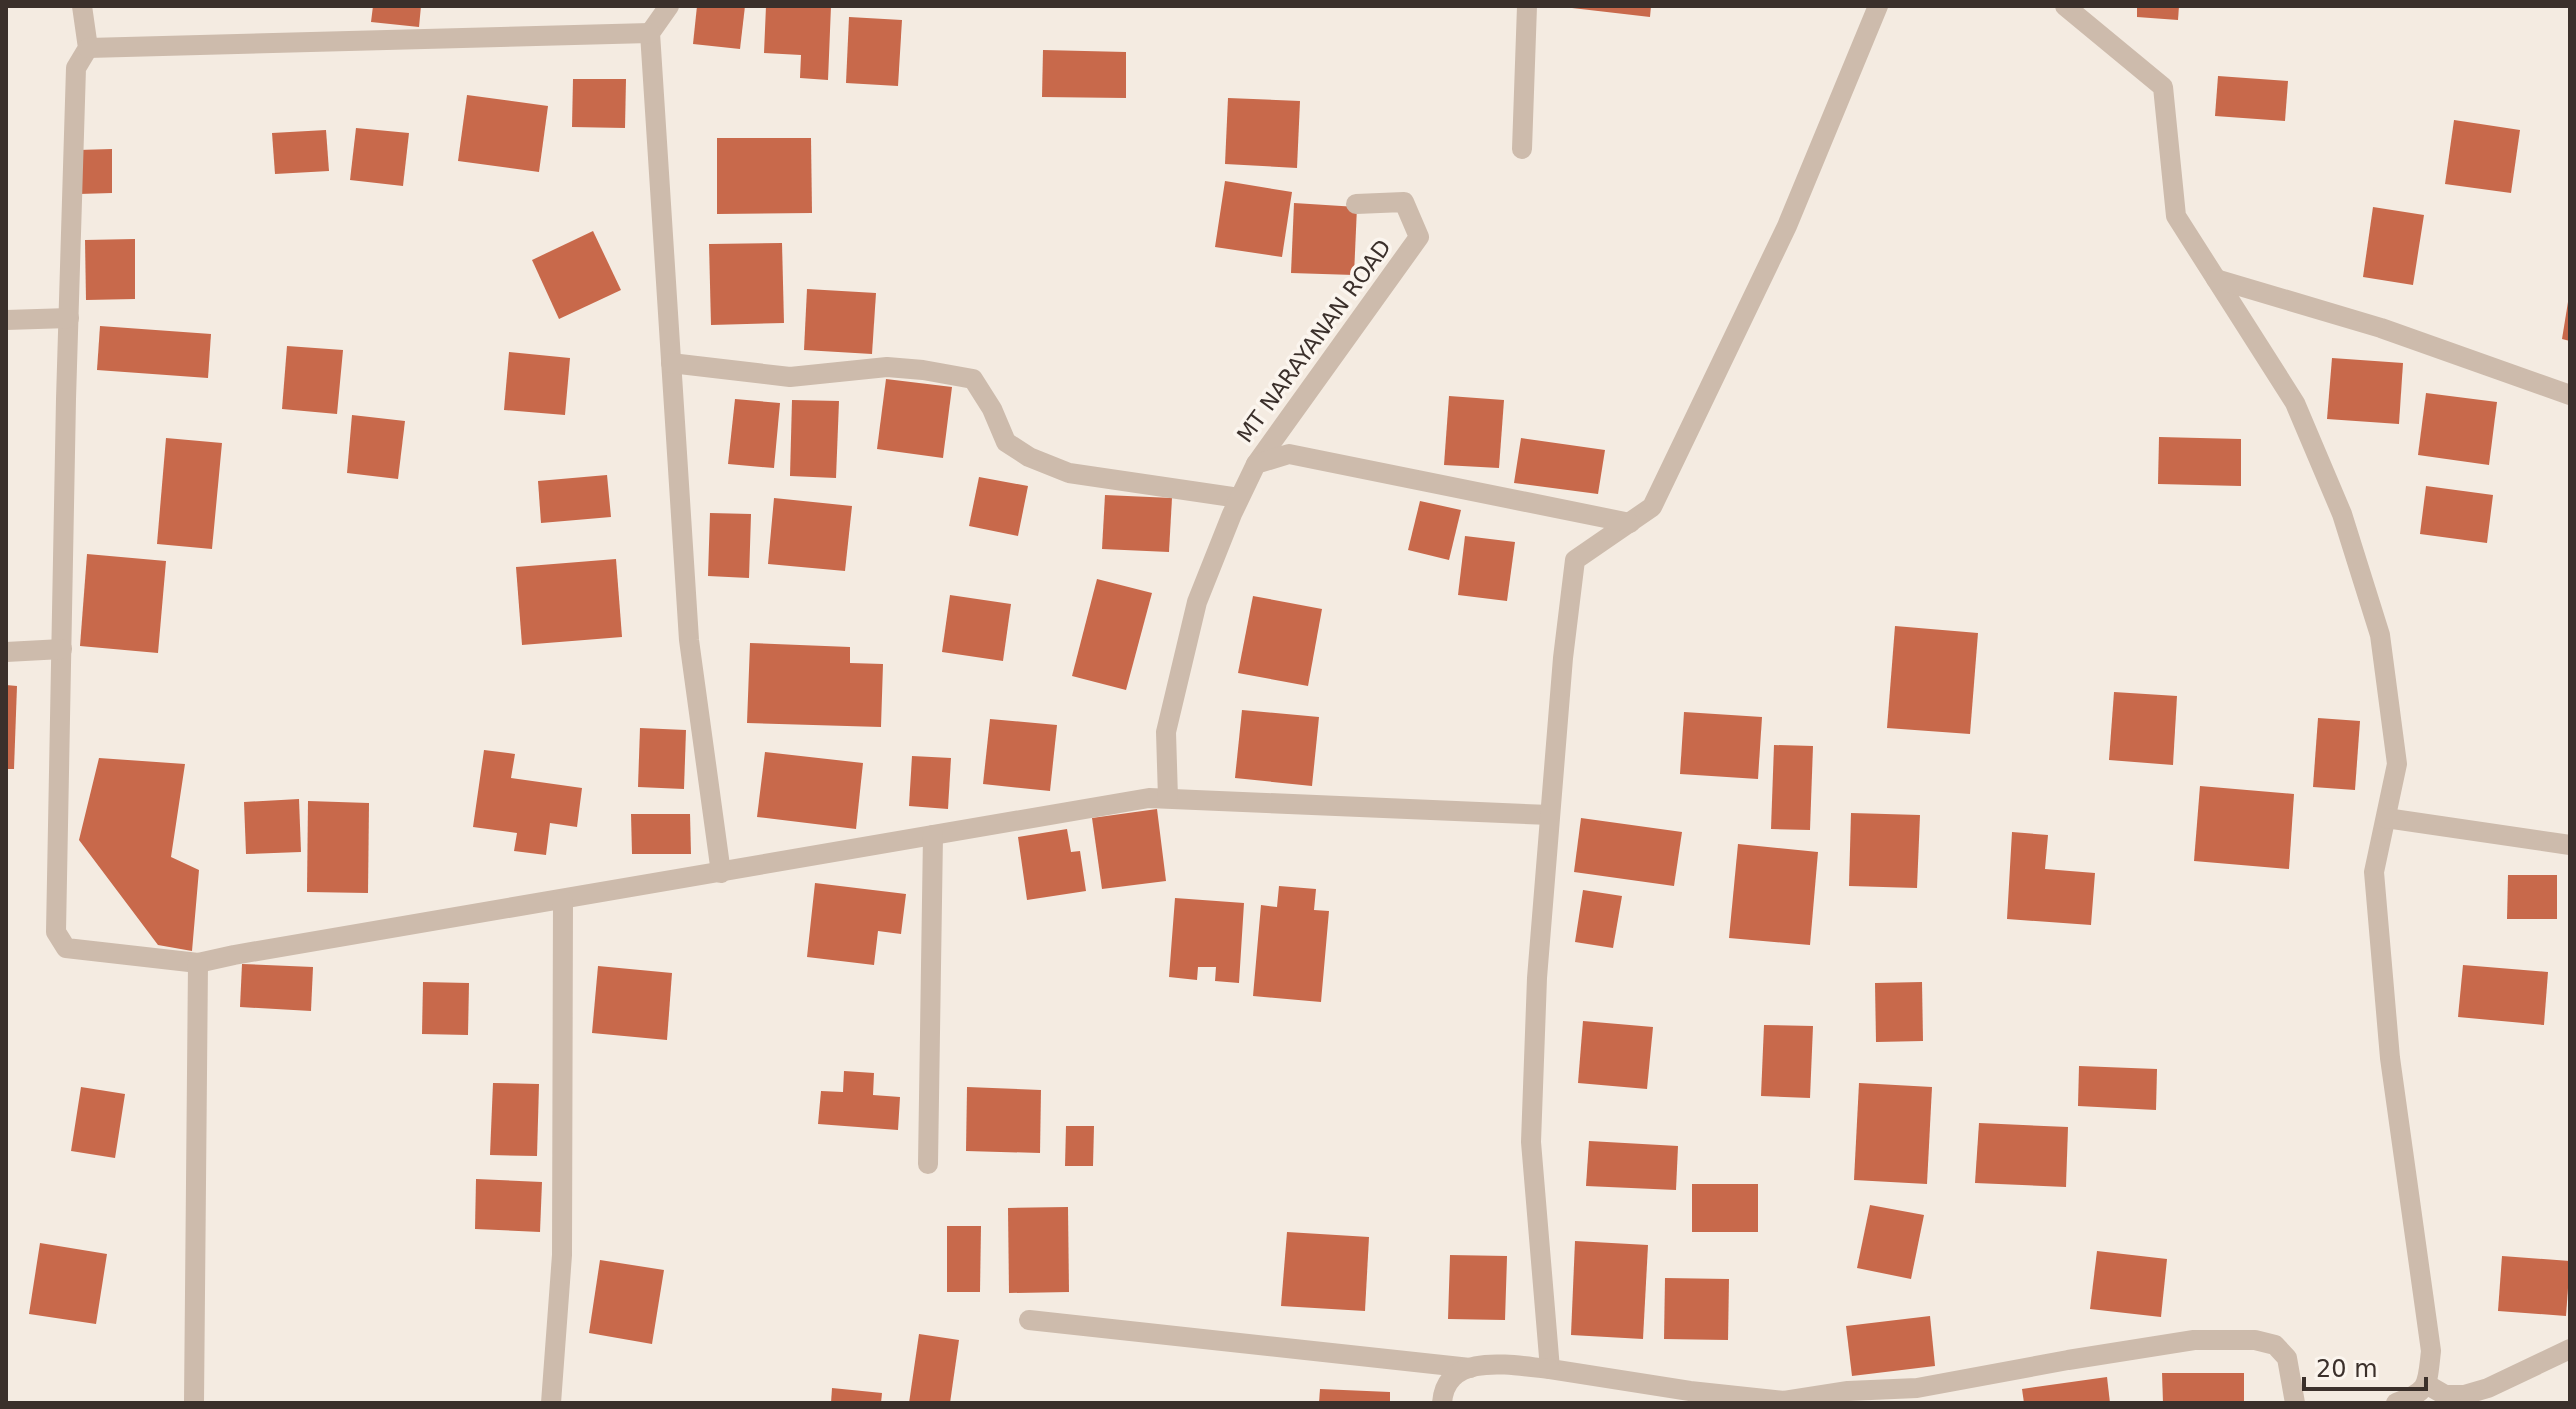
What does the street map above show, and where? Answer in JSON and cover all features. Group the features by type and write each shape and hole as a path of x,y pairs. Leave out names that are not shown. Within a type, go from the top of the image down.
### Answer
{"street":[{"path":"82,6 88,48 76,68 56,932 66,948 198,963 1149,798 1550,815"},
{"path":"669,6 650,33 689,640 721,873"},
{"path":"1522,149 1527,6"},
{"path":"1550,1369 1531,1142 1537,978 1563,658 1575,560 1652,507 1787,226 1878,6"},
{"path":"2065,6 2163,87 2176,216 2295,403 2342,514 2380,635 2397,764 2374,872 2390,1058 2431,1351 2426,1384 2419,1395 2396,1403"},
{"path":"88,48 650,33"},
{"name":"MT NARAYANAN ROAD","path":"1256,464 1419,237 1404,202 1356,204"},
{"path":"2216,279 2381,328 2570,395"},
{"path":"6,320 69,318"},
{"path":"671,363 790,377 887,367 973,379 992,409 1006,442 1029,457 1069,473 1239,498"},
{"path":"1168,798 1166,732 1197,602 1256,464 1289,454 1630,523"},
{"path":"6,652 62,649"},
{"path":"2386,818 2570,845"},
{"path":"928,1164 933,835"},
{"path":"551,1403 562,1255 563,900"},
{"path":"194,1403 198,963"},
{"path":"1029,1320 1470,1368"},
{"path":"1442,1403 1442,1394 1454,1374 1482,1363 1550,1369 1690,1391 1784,1401 1848,1391 1917,1388 2194,1340 2255,1340 2275,1345 2287,1358 2295,1403"},
{"path":"2426,1384 2445,1395 2464,1395 2488,1388 2570,1349"}],"building":[{"path":"373,6 421,6 419,27 371,22"},
{"path":"697,6 745,6 740,49 693,44"},
{"path":"766,6 831,6 828,80 800,78 801,55 764,53"},
{"path":"1572,6 1651,6 1650,17"},
{"path":"2137,6 2179,6 2178,20 2137,17"},
{"path":"849,17 902,20 898,86 846,83"},
{"path":"1043,50 1126,52 1126,98 1042,97"},
{"path":"2218,76 2288,81 2285,121 2215,116"},
{"path":"573,79 626,79 625,128 572,127"},
{"path":"467,95 548,106 539,172 458,161"},
{"path":"1228,98 1300,101 1297,168 1225,164"},
{"path":"2454,120 2520,130 2511,193 2445,184"},
{"path":"356,128 409,133 403,186 350,180"},
{"path":"326,130 329,171 275,174 272,133"},
{"path":"717,138 811,138 812,213 717,214"},
{"path":"112,149 112,193 79,194 78,150"},
{"path":"1225,181 1292,192 1282,257 1215,247"},
{"path":"1294,203 1357,207 1354,275 1291,273"},
{"path":"2373,207 2424,215 2413,285 2363,277"},
{"path":"593,231 621,290 559,319 532,260"},
{"path":"135,239 135,299 86,300 85,240"},
{"path":"782,243 784,323 711,325 709,244"},
{"path":"807,289 876,293 872,354 804,350"},
{"path":"2570,302 2570,341 2562,339"},
{"path":"100,326 211,334 208,378 97,370"},
{"path":"287,346 343,350 337,414 282,409"},
{"path":"509,352 570,358 565,415 504,410"},
{"path":"2332,358 2403,363 2399,424 2327,419"},
{"path":"886,379 952,387 943,458 877,449"},
{"path":"2426,393 2497,402 2489,465 2418,455"},
{"path":"1449,396 1504,400 1499,468 1444,465"},
{"path":"735,399 780,403 774,468 728,464"},
{"path":"792,400 839,401 836,478 790,476"},
{"path":"352,415 405,421 398,479 347,473"},
{"path":"2159,437 2241,439 2241,486 2158,484"},
{"path":"166,438 222,443 212,549 157,544"},
{"path":"1521,438 1605,450 1598,494 1514,483"},
{"path":"607,475 611,517 541,523 538,481"},
{"path":"979,477 1028,486 1018,536 969,526"},
{"path":"2426,486 2493,495 2487,543 2420,534"},
{"path":"1105,495 1172,498 1169,552 1102,549"},
{"path":"774,498 852,506 845,571 768,564"},
{"path":"1420,501 1461,510 1449,560 1408,550"},
{"path":"710,513 751,514 749,578 708,576"},
{"path":"1465,536 1515,542 1507,601 1458,595"},
{"path":"87,554 166,561 158,653 80,646"},
{"path":"616,559 622,637 522,645 516,567"},
{"path":"1097,579 1152,593 1126,690 1072,676"},
{"path":"950,595 1011,604 1003,661 942,652"},
{"path":"1253,596 1322,609 1308,686 1238,673"},
{"path":"1895,626 1978,633 1970,734 1887,728"},
{"path":"750,643 850,647 850,663 883,664 881,727 747,723"},
{"path":"6,685 17,686 14,769 6,769"},
{"path":"2114,692 2177,696 2173,765 2109,760"},
{"path":"1242,710 1319,717 1312,786 1235,778"},
{"path":"1684,712 1762,717 1758,779 1680,774"},
{"path":"2318,718 2360,721 2355,790 2313,787"},
{"path":"990,719 1057,725 1050,791 983,784"},
{"path":"640,728 686,730 684,789 638,787"},
{"path":"1774,745 1813,746 1810,830 1771,829"},
{"path":"484,750 515,754 511,778 582,788 577,827 550,823 546,855 514,851 517,833 473,827"},
{"path":"765,752 863,763 856,829 757,817"},
{"path":"912,756 951,758 948,809 909,806"},
{"path":"99,758 185,764 171,857 199,870 192,951 158,945 79,840"},
{"path":"2200,786 2294,794 2289,869 2194,861"},
{"path":"299,799 301,852 246,854 244,802"},
{"path":"308,801 369,803 368,893 307,892"},
{"path":"1157,809 1166,881 1102,889 1092,818"},
{"path":"1851,813 1920,815 1917,888 1849,886"},
{"path":"631,814 690,814 691,854 632,854"},
{"path":"1581,818 1682,832 1674,886 1574,872"},
{"path":"1067,829 1071,852 1080,851 1086,891 1027,900 1018,837"},
{"path":"2012,832 2048,835 2045,869 2095,873 2091,925 2007,919"},
{"path":"1738,844 1818,852 1810,945 1729,938"},
{"path":"2508,875 2557,875 2557,919 2507,919"},
{"path":"815,883 906,894 901,934 878,931 874,965 807,957"},
{"path":"1279,886 1316,889 1314,910 1329,911 1321,1002 1253,996 1261,905 1277,907"},
{"path":"1583,890 1622,896 1613,948 1575,942"},
{"path":"1175,898 1244,903 1239,983 1215,981 1216,967 1198,967 1197,980 1169,977"},
{"path":"242,964 313,967 311,1011 240,1007"},
{"path":"2463,965 2548,972 2544,1025 2458,1017"},
{"path":"598,966 672,973 667,1040 592,1033"},
{"path":"423,982 469,983 468,1035 422,1034"},
{"path":"1922,982 1923,1041 1876,1042 1875,983"},
{"path":"1583,1021 1653,1027 1647,1089 1578,1083"},
{"path":"1764,1025 1813,1026 1810,1098 1761,1096"},
{"path":"2079,1066 2157,1069 2156,1110 2078,1106"},
{"path":"844,1071 874,1073 873,1095 900,1097 898,1130 818,1124 821,1091 843,1092"},
{"path":"493,1083 539,1084 537,1156 490,1155"},
{"path":"1859,1083 1932,1087 1927,1184 1854,1180"},
{"path":"81,1087 125,1094 115,1158 71,1151"},
{"path":"967,1087 1041,1090 1040,1153 966,1151"},
{"path":"1979,1123 2068,1127 2066,1187 1975,1183"},
{"path":"1066,1126 1094,1126 1093,1166 1065,1166"},
{"path":"1589,1141 1678,1146 1676,1190 1586,1186"},
{"path":"476,1179 542,1182 540,1232 475,1229"},
{"path":"1692,1184 1758,1184 1758,1232 1692,1232"},
{"path":"1870,1205 1924,1215 1911,1279 1857,1268"},
{"path":"1068,1207 1069,1292 1009,1293 1008,1208"},
{"path":"947,1226 981,1226 980,1292 947,1292"},
{"path":"1287,1232 1369,1237 1365,1311 1281,1306"},
{"path":"1575,1241 1648,1245 1643,1339 1571,1335"},
{"path":"40,1243 107,1254 96,1324 29,1314"},
{"path":"2097,1251 2167,1259 2161,1317 2090,1309"},
{"path":"1450,1255 1507,1256 1505,1320 1448,1319"},
{"path":"2502,1256 2570,1261 2566,1316 2498,1311"},
{"path":"600,1260 664,1270 652,1344 589,1333"},
{"path":"1665,1278 1729,1279 1728,1340 1664,1339"},
{"path":"1930,1316 1935,1366 1852,1376 1846,1326"},
{"path":"919,1334 959,1340 950,1403 909,1403"},
{"path":"2162,1373 2244,1373 2244,1403 2163,1403"},
{"path":"2107,1377 2110,1403 2024,1403 2022,1389"},
{"path":"832,1388 882,1393 881,1403 831,1403"},
{"path":"1320,1389 1390,1392 1390,1403 1319,1403"}]}
